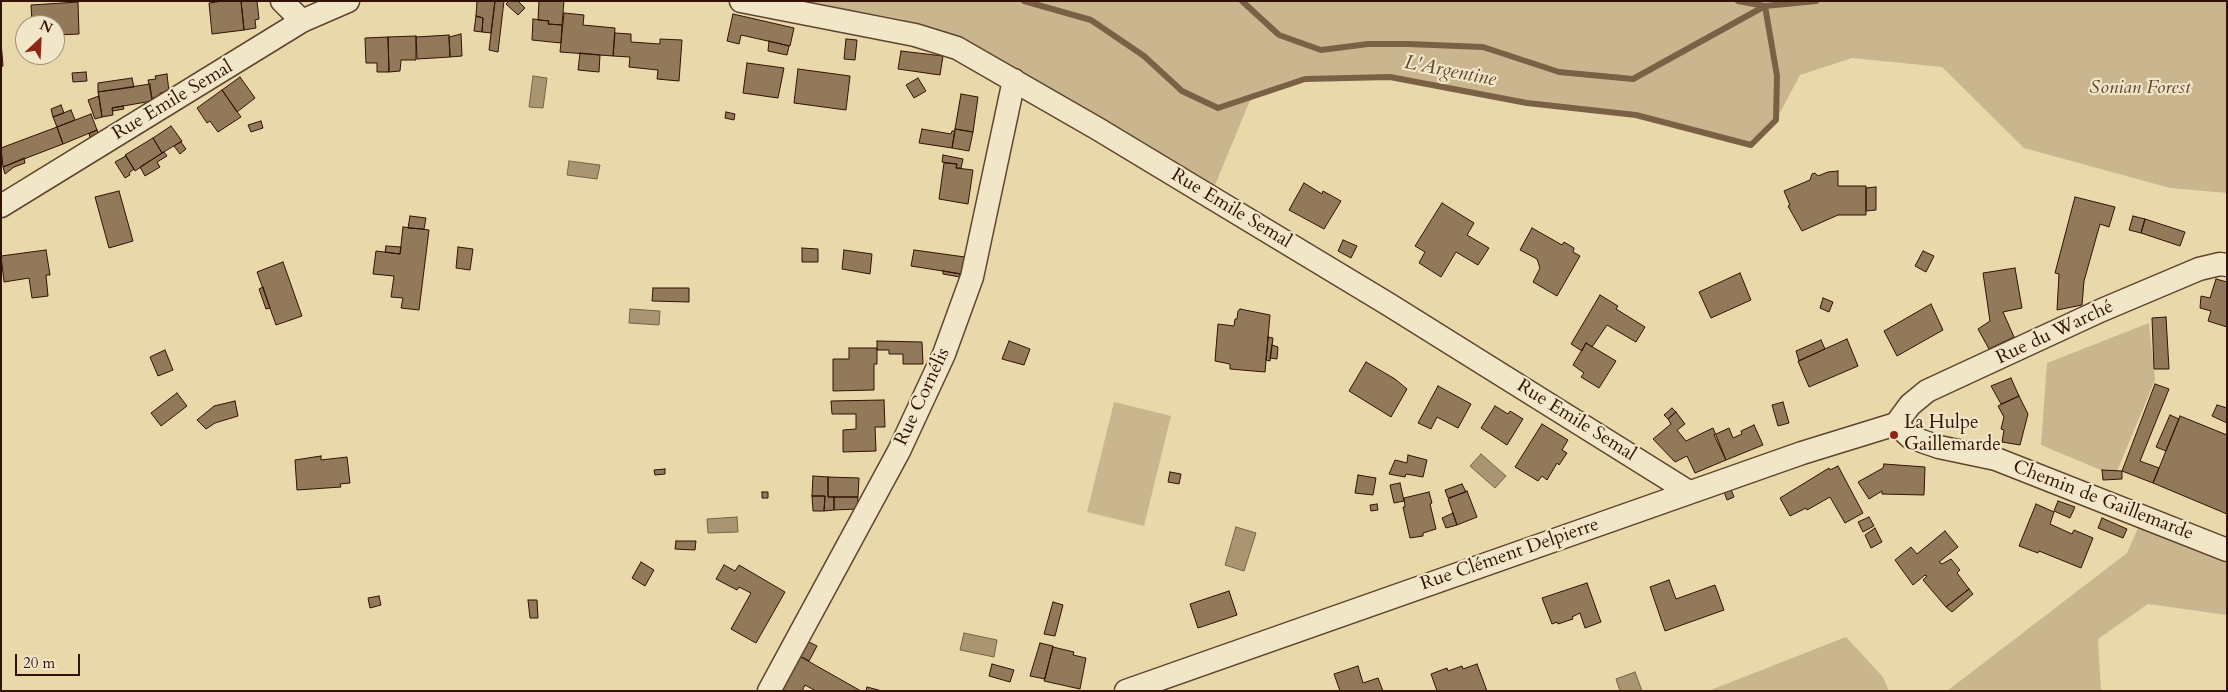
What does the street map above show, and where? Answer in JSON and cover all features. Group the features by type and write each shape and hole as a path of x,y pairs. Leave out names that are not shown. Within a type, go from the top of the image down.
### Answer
{"street":[{"path":"282,1 302,21"},
{"name":"Rue Emile Semal","path":"1,206 302,21 348,1"},
{"name":"Rue Emile Semal","path":"742,1 915,35 957,48 1014,80 1388,304 1689,492"},
{"name":"Rue Cornélis","path":"768,691 899,451 944,354 972,278 1014,80"},
{"name":"Rue du Warché","path":"1896,424 1910,405 1928,391 2102,310 2191,272 2220,264 2227,265"},
{"name":"Rue Clément Delpierre","path":"1126,691 1802,452 1896,424"},
{"name":"Chemin de Gaillemarde","path":"1896,424 1910,437 1939,447 1996,459 2227,550"}],"green space":[{"name":"Sonian Forest","path":"801,1 2227,1 2227,193 2170,188 2024,148 1942,67 1852,58 1800,75 1776,120 1751,145 1636,115 1527,103 1390,77 1305,79 1251,98 1215,185 1103,118 960,41 901,19"},
{"path":"2149,323 2155,380 2115,476 2041,445 2047,363"},
{"path":"1114,402 1171,416 1144,526 1087,512"},
{"path":"2138,528 2227,564 2227,615 2148,604 2098,639 2101,691 1947,691 2127,553"},
{"path":"1846,637 1883,677 1889,691 1708,691"}],"shaded area":[{"path":"533,76 547,78 543,108 529,107"},
{"path":"569,161 600,165 597,179 567,175"},
{"path":"630,309 660,311 659,325 629,323"},
{"path":"1481,454 1506,476 1495,488 1470,466"},
{"path":"737,517 738,532 708,533 707,519"},
{"path":"1236,527 1256,533 1244,571 1225,565"},
{"path":"964,633 997,640 994,657 960,650"},
{"path":"1635,672 1642,691 1620,691 1616,679"}],"building":[{"path":"241,1 244,30 212,34 209,3"},
{"path":"241,1 257,1 259,19 255,20 256,28 244,30"},
{"path":"477,1 495,1 491,33 482,32 483,18 476,16"},
{"path":"495,1 504,1 498,52 489,50"},
{"path":"509,1 518,1 525,8 518,15 506,4"},
{"path":"539,1 564,1 562,25 548,24 549,21 538,20"},
{"path":"78,2 79,34 65,35 65,15 32,15 31,5"},
{"path":"564,13 584,15 583,25 615,28 613,56 560,52"},
{"path":"733,14 794,28 790,46 741,35 739,44 727,41"},
{"path":"476,16 483,18 482,32 474,31"},
{"path":"533,19 549,21 548,24 562,25 561,43 532,40"},
{"path":"615,33 631,34 631,42 660,44 660,39 682,40 679,81 657,79 658,70 629,67 630,57 613,56"},
{"path":"461,34 462,56 450,57 449,37"},
{"path":"449,35 450,57 417,59 416,37"},
{"path":"416,36 416,60 401,60 400,71 389,72 388,37"},
{"path":"388,37 389,72 377,72 377,63 366,63 365,38"},
{"path":"846,39 857,40 855,60 844,59"},
{"path":"1,41 3,66 1,67"},
{"path":"769,41 789,46 787,55 768,51"},
{"path":"901,51 943,56 940,75 898,69"},
{"path":"580,53 600,55 599,72 578,70"},
{"path":"747,63 784,68 778,98 743,93"},
{"path":"798,69 850,76 846,110 794,103"},
{"path":"86,72 87,81 73,82 72,73"},
{"path":"167,74 169,92 160,93 161,97 152,98 148,80 156,79 155,76"},
{"path":"240,77 255,98 237,112 222,90"},
{"path":"132,78 134,87 98,92 98,83"},
{"path":"918,78 926,91 914,98 906,85"},
{"path":"150,84 152,101 112,108 113,115 102,117 98,92"},
{"path":"222,90 241,117 218,132 210,121 207,123 197,108"},
{"path":"961,94 978,97 973,132 955,129"},
{"path":"99,96 102,117 95,119 88,100"},
{"path":"61,105 64,113 53,117 51,109"},
{"path":"123,106 124,109 113,111 112,108"},
{"path":"71,110 75,120 57,127 53,117"},
{"path":"726,112 735,114 734,120 725,118"},
{"path":"91,114 97,130 63,144 57,127"},
{"path":"261,121 263,128 251,132 248,125"},
{"path":"171,126 182,141 162,153 153,138"},
{"path":"57,127 63,144 3,167 1,148"},
{"path":"922,129 951,134 952,131 955,131 952,148 919,143"},
{"path":"955,129 973,132 969,151 952,148"},
{"path":"97,130 98,133 90,137 89,134"},
{"path":"153,138 162,153 135,171 125,155"},
{"path":"181,142 186,149 180,154 174,146"},
{"path":"164,152 167,156 157,162 160,167 145,176 140,167"},
{"path":"943,155 963,159 961,168 956,168 957,164 942,162"},
{"path":"126,156 134,169 125,178 115,162"},
{"path":"24,158 25,163 14,167 5,174 3,167"},
{"path":"944,163 957,164 956,168 973,170 968,204 939,199"},
{"path":"1838,171 1838,186 1866,186 1866,215 1838,215 1802,231 1788,206 1790,205 1784,191 1810,180 1812,174 1815,173 1818,176"},
{"path":"1304,183 1322,194 1323,191 1341,201 1324,229 1289,210"},
{"path":"1876,187 1876,210 1866,211 1866,188"},
{"path":"119,191 133,241 109,248 95,197"},
{"path":"2075,197 2115,207 2109,227 2100,224 2084,281 2082,305 2057,310 2059,274 2055,273"},
{"path":"1442,203 1474,223 1467,235 1489,248 1478,265 1456,252 1441,277 1419,263 1425,252 1415,246"},
{"path":"410,216 426,218 424,229 408,228"},
{"path":"2133,216 2145,219 2141,233 2129,230"},
{"path":"2145,219 2185,232 2180,246 2141,233"},
{"path":"403,227 429,230 419,310 401,308 403,298 391,297 394,276 373,274 376,251 400,254"},
{"path":"1532,228 1562,245 1564,242 1574,248 1573,252 1580,256 1557,296 1533,282 1540,268 1537,259 1520,250"},
{"path":"1343,240 1357,246 1351,258 1338,251"},
{"path":"386,246 401,247 400,254 385,252"},
{"path":"458,247 473,249 470,270 456,268"},
{"path":"802,248 818,249 818,262 802,262"},
{"path":"46,250 50,275 46,275 48,296 32,298 29,278 4,282 1,256"},
{"path":"844,250 872,254 870,274 842,269"},
{"path":"914,250 965,257 962,274 911,266"},
{"path":"1923,251 1934,256 1926,272 1915,266"},
{"path":"283,262 302,316 276,325 257,272"},
{"path":"2015,268 2022,308 2003,312 2014,337 1989,349 1978,329 1990,321 1983,273"},
{"path":"943,271 960,274 960,277 943,274"},
{"path":"1740,273 1751,300 1711,318 1699,292"},
{"path":"2216,279 2227,282 2227,327 2208,321 2211,311 2200,308 2201,296 2210,298"},
{"path":"263,287 270,308 266,309 259,289"},
{"path":"653,288 689,288 689,302 652,301"},
{"path":"1600,295 1618,306 1616,309 1645,327 1636,342 1607,325 1592,347 1586,343 1582,351 1571,344"},
{"path":"1823,298 1833,302 1829,312 1820,308"},
{"path":"1931,304 1943,330 1897,356 1884,331"},
{"path":"1240,309 1270,315 1265,372 1230,369 1230,364 1215,361 1218,324 1234,326"},
{"path":"2166,317 2169,369 2154,369 2152,318"},
{"path":"1268,337 1273,338 1270,361 1266,360"},
{"path":"1847,339 1858,366 1809,387 1798,361"},
{"path":"1821,340 1825,349 1799,361 1796,351"},
{"path":"877,341 922,342 923,364 903,364 903,354 889,354 889,350 877,350"},
{"path":"1009,341 1030,349 1024,365 1002,359"},
{"path":"1586,343 1616,361 1599,388 1581,377 1584,373 1573,365"},
{"path":"1272,345 1278,347 1277,359 1270,358"},
{"path":"849,348 877,348 877,364 874,364 874,390 833,391 833,359 849,359"},
{"path":"165,350 173,370 158,376 150,357"},
{"path":"1366,362 1395,379 1407,389 1391,417 1349,391"},
{"path":"2011,378 2019,396 2001,404 1991,386"},
{"path":"2155,384 2169,389 2140,461 2159,468 2153,483 2122,471"},
{"path":"1438,386 1471,404 1458,428 1437,417 1431,429 1418,423"},
{"path":"177,393 187,406 161,426 151,413"},
{"path":"2019,396 2028,414 2020,445 2002,442 2004,430 2001,429 2004,417 1998,406"},
{"path":"884,400 885,427 875,427 876,451 843,452 843,430 856,429 856,414 832,414 831,401"},
{"path":"235,401 238,416 215,423 206,429 197,420 214,406"},
{"path":"1783,402 1789,423 1778,426 1772,405"},
{"path":"2217,405 2227,408 2227,423 2212,416"},
{"path":"1495,406 1508,414 1510,411 1523,419 1507,445 1481,428"},
{"path":"1672,408 1676,412 1668,419 1664,415"},
{"path":"1676,412 1685,424 1677,430 1686,441 1713,428 1726,460 1695,473 1687,456 1675,462 1653,439 1671,424 1668,419"},
{"path":"2170,415 2179,419 2166,451 2156,447"},
{"path":"2180,416 2227,435 2227,514 2153,483"},
{"path":"1542,424 1568,440 1562,450 1567,453 1559,465 1557,463 1547,480 1542,476 1538,481 1515,467"},
{"path":"1754,425 1763,445 1726,460 1714,435 1729,428 1733,438 1742,434 1741,431"},
{"path":"1408,455 1427,460 1423,477 1406,474 1405,477 1389,474 1395,460 1407,463"},
{"path":"321,456 321,460 347,457 350,483 340,484 341,487 297,490 295,460"},
{"path":"1884,464 1925,467 1924,495 1882,494 1882,491 1869,499 1858,482 1883,468"},
{"path":"1838,466 1863,513 1845,523 1830,497 1807,510 1806,508 1790,516 1780,498 1829,468 1830,470"},
{"path":"665,469 665,474 655,475 654,470"},
{"path":"2102,470 2122,471 2122,479 2103,480"},
{"path":"1170,472 1181,474 1179,484 1168,482"},
{"path":"1358,475 1376,478 1373,495 1355,493"},
{"path":"813,476 828,477 828,497 834,497 834,510 824,511 825,496 812,496"},
{"path":"828,477 859,478 858,497 828,497"},
{"path":"1400,483 1404,501 1394,503 1390,485"},
{"path":"1462,484 1466,492 1448,498 1445,490"},
{"path":"1730,487 1734,497 1727,500 1723,489"},
{"path":"1467,491 1477,517 1457,525 1448,499"},
{"path":"762,492 768,492 768,498 762,498"},
{"path":"1429,492 1436,529 1423,533 1423,536 1410,538 1403,507 1405,507 1404,498"},
{"path":"812,496 825,496 824,511 813,511"},
{"path":"834,497 858,497 857,509 834,510"},
{"path":"2058,501 2075,507 2070,518 2054,511"},
{"path":"1377,504 1378,510 1371,511 1370,505"},
{"path":"2036,504 2054,512 2050,524 2072,534 2074,530 2093,538 2081,568 2039,551 2038,553 2019,546"},
{"path":"1453,513 1457,525 1446,528 1442,518"},
{"path":"1869,517 1874,526 1863,532 1858,522"},
{"path":"2102,518 2127,529 2123,538 2098,528"},
{"path":"1875,528 1882,542 1871,548 1865,535"},
{"path":"1945,531 1958,547 1939,562 1942,564 1951,559 1960,570 1957,573 1969,589 1946,607 1923,580 1927,576 1925,575 1913,585 1895,560 1911,547 1917,554"},
{"path":"676,541 696,541 695,550 675,549"},
{"path":"641,562 654,570 645,586 632,578"},
{"path":"724,565 735,571 739,565 785,592 756,643 731,629 751,593 739,587 737,590 716,579"},
{"path":"1669,580 1676,599 1715,585 1724,610 1665,631 1650,587"},
{"path":"1587,583 1601,622 1585,628 1580,613 1572,617 1573,619 1552,624 1542,598"},
{"path":"1969,589 1973,594 1952,612 1946,607"},
{"path":"1229,591 1237,615 1198,628 1190,604"},
{"path":"379,596 381,605 370,608 368,598"},
{"path":"528,600 537,600 538,618 530,618"},
{"path":"1053,602 1063,605 1055,636 1044,634"},
{"path":"805,640 817,646 809,661 796,654"},
{"path":"1040,643 1053,646 1045,679 1030,676"},
{"path":"1053,647 1074,652 1073,655 1086,658 1080,689 1044,681"},
{"path":"796,654 861,691 816,691 805,685 802,691 775,691"},
{"path":"992,664 1014,670 1010,682 989,676"},
{"path":"1477,664 1487,691 1437,691 1431,674 1447,668 1448,671 1462,666 1463,669"},
{"path":"1358,666 1363,683 1378,678 1383,691 1340,691 1334,674"},
{"path":"867,687 882,691 866,691"}],"waterway":[{"name":"L'Argentine","path":"1024,1 1091,20 1144,56 1182,91 1218,108 1305,79 1390,77 1527,103 1636,115 1751,145 1776,120 1777,76 1765,6 1738,1"},
{"name":"L'Argentine","path":"1242,1 1279,35 1321,50 1368,44 1483,47 1559,72 1633,79 1765,6 1816,1"}],"place":[{"name":"La Hulpe Gaillemarde","path":"1894,435"}]}
